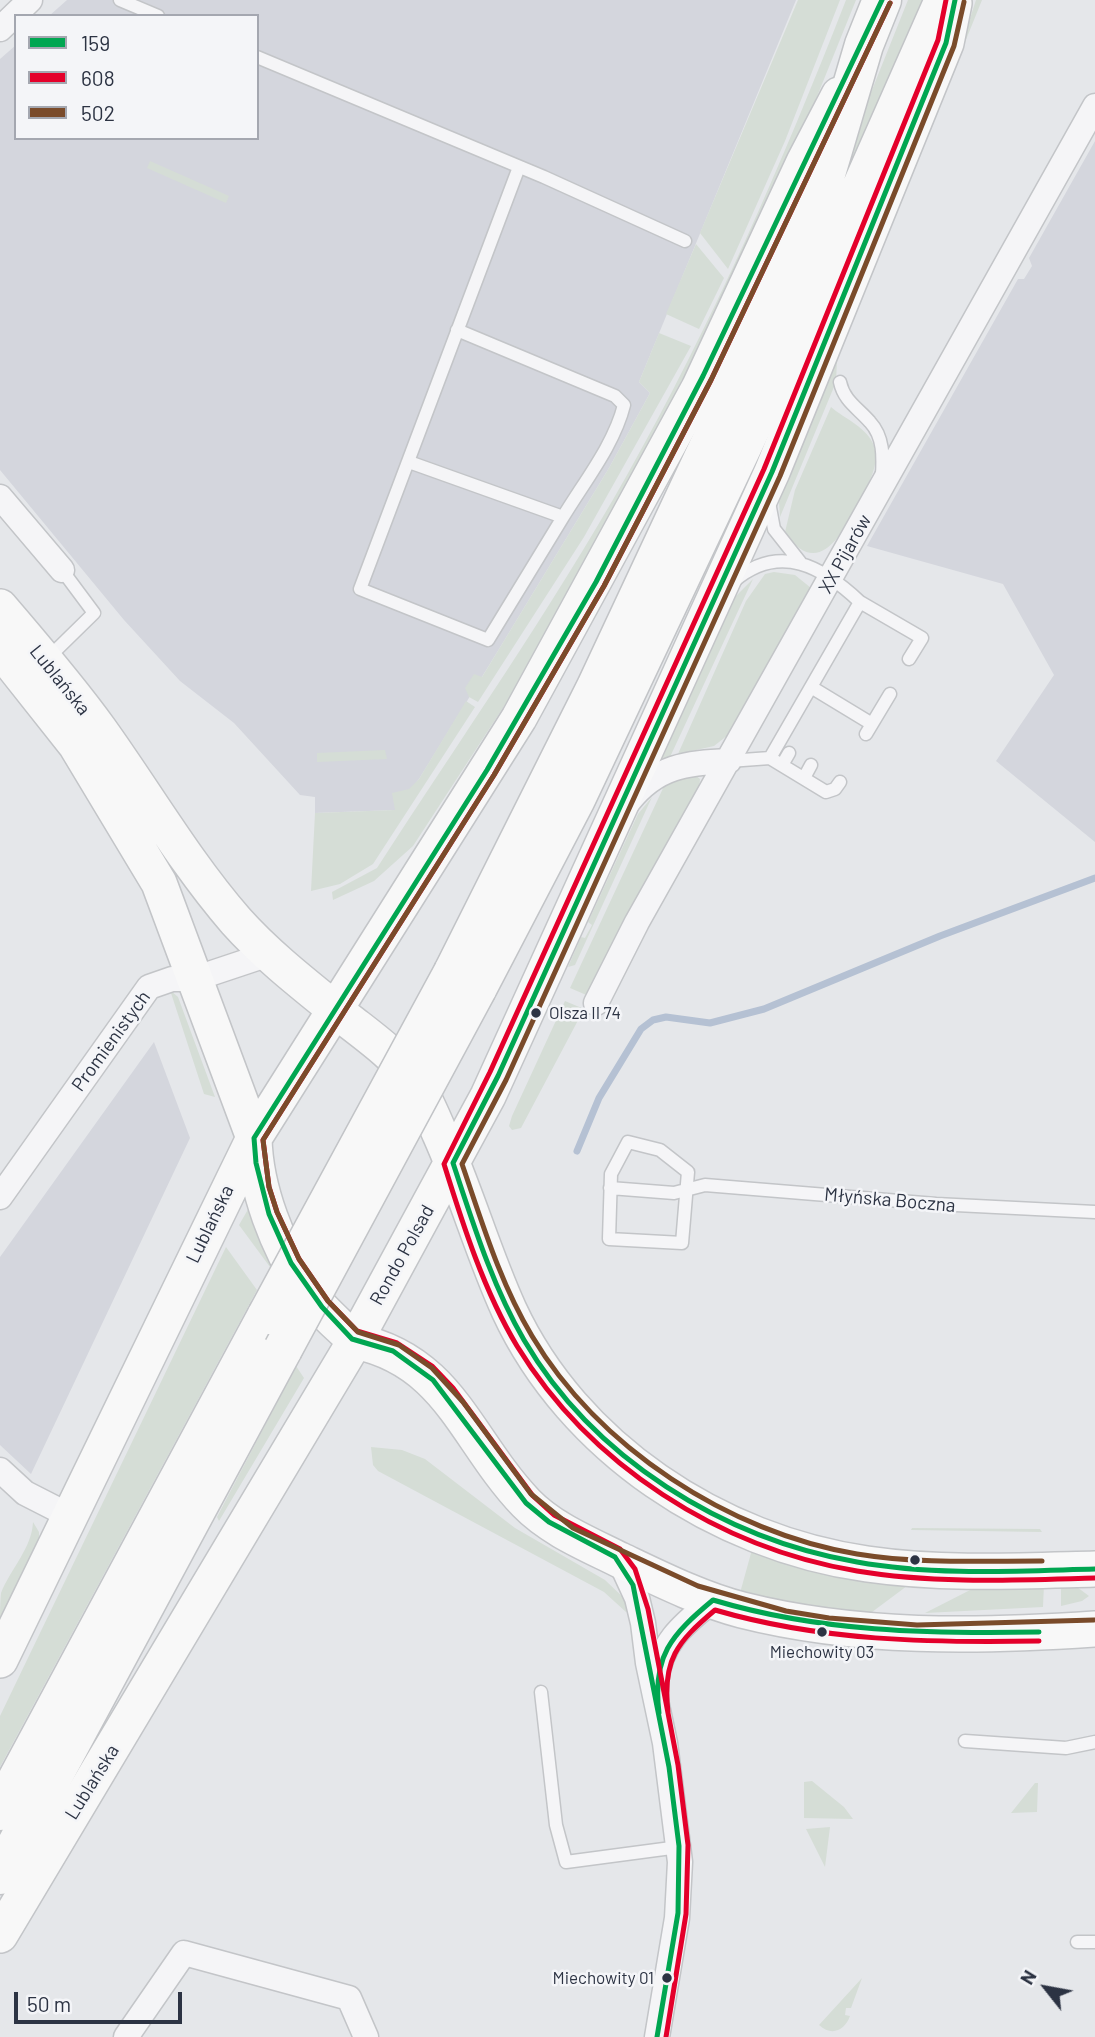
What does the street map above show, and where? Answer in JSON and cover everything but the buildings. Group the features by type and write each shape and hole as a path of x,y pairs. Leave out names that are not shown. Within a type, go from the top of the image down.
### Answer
{"main road":[{"path":"19,1796 283,1349 465,980 590,699 756,345 826,174 864,46 882,0"},
{"path":"19,1796 267,1315 465,980 576,799 818,285 944,0"},
{"name":"Rondo Polsad","path":"355,1340 493,1086 772,472 946,43 955,0"},
{"path":"864,46 804,162 699,388 630,519 519,718 254,1138 254,1163 283,1245 306,1289 355,1340 396,1352 445,1392 480,1446 526,1503 544,1519 619,1559 713,1600 787,1619 853,1629 963,1633 1095,1629"},
{"name":"Lublańska","path":"0,607 99,729 195,871 239,924 269,954 334,1009"},
{"name":"Lublańska","path":"0,649 76,746 159,883 254,1138 0,1660"},
{"path":"334,1009 392,1056 413,1080 453,1163 508,1309 524,1340 555,1388 609,1445 683,1499 757,1533 814,1553 866,1564 970,1572 1095,1569"},
{"name":"Lublańska","path":"0,1935 355,1340"},
{"name":"Lublańska","path":"0,1875 19,1796"}],"street":[{"path":"16,14 30,0"},
{"path":"0,29 14,15"},
{"name":"XX Pijarów","path":"596,1003 605,980 1095,106"},
{"path":"0,498 62,570"},
{"path":"607,834 631,798 662,771 680,764 729,761"},
{"name":"Promienistych","path":"0,1197 149,987 172,979 194,979 269,954"},
{"path":"0,1470 25,1493 70,1516"},
{"path":"619,1559 637,1598 648,1664 655,1688 679,1847 679,1899 657,2037"},
{"path":"655,1688 660,1660 671,1637 713,1600"},
{"path":"126,2037 184,1953 349,1998 366,2037"}],"lane":[{"path":"120,0 153,14"},
{"path":"259,58 519,167 685,241"},
{"path":"457,330 615,396 624,405 620,422 609,442 488,640 360,589 409,463 457,330 519,167"},
{"path":"840,382 847,400 871,422 878,435 883,453 882,487"},
{"path":"409,463 563,517"},
{"path":"772,472 769,494 772,525 784,546 800,562 832,577 860,602 922,638 909,659"},
{"path":"709,612 730,584 746,572 771,563 800,562"},
{"path":"46,661 94,613 62,570"},
{"path":"770,758 860,602"},
{"path":"810,687 820,700 869,729 890,694"},
{"path":"782,765 789,753"},
{"path":"729,761 770,758 826,792 835,789 840,782"},
{"path":"804,778 811,765"},
{"path":"628,1142 660,1150 688,1172 687,1189 682,1243 609,1240 611,1174 628,1142"},
{"name":"Młyńska Boczna","path":"610,1188 674,1193 705,1185 936,1205 1095,1212"},
{"path":"541,1692 556,1825 566,1861 679,1847"},
{"path":"965,1741 1066,1748 1095,1742"},
{"path":"1077,1942 1095,1942"}],"shaded area":[{"path":"67,0 796,0 639,382 650,393 609,468 496,654 419,779 395,810 315,813 315,797 300,795 234,723 180,681 124,620 0,470 0,59 14,47 14,140 259,140 259,14 51,14"},
{"path":"798,0 840,0 785,141 728,269 700,233"},
{"path":"846,0 856,0 797,146 737,281 538,654 413,846 374,881 333,900 332,892 377,868 537,624 627,475 689,359 745,242"},
{"path":"908,0 927,0 710,472 826,205"},
{"path":"976,0 982,0 837,360 836,382 780,517 779,502 784,485 959,52"},
{"path":"1095,141 1095,842 996,761 1054,675 1003,584 867,546 1018,279 1024,279 1032,266 1029,258"},
{"path":"150,161 229,196 226,203 147,168"},
{"path":"696,244 724,278 699,329 666,314"},
{"path":"659,333 691,346 584,537 478,702 469,697 465,688 474,674 482,677 609,468 650,393 639,382"},
{"path":"831,407 867,434 876,454 874,470 850,519 835,540 817,553 807,552 796,546 785,532 795,490"},
{"path":"774,572 795,575 811,588 728,735 714,746 678,754 746,601 765,574"},
{"path":"753,579 670,757 661,760 734,598"},
{"path":"466,701 475,707 373,864 340,884 311,891 315,813 395,810 392,793 409,789 419,779"},
{"path":"385,750 387,759 317,762 317,753"},
{"path":"694,774 700,779 699,789 589,988 594,991 591,997 570,988 665,784"},
{"path":"652,797 575,965 568,967 581,937 585,938 592,925 588,922 638,814"},
{"path":"170,990 178,997 215,1097 204,1094"},
{"path":"565,1001 584,1009 521,1128 512,1130 509,1126 512,1116"},
{"path":"154,1042 190,1138 31,1474 0,1445 0,1257"},
{"path":"250,1206 277,1256 270,1267 239,1225"},
{"path":"226,1247 257,1290 0,1767 0,1716"},
{"path":"296,1366 304,1378 219,1521 217,1517"},
{"path":"371,1447 402,1450 425,1459 515,1528 605,1580 626,1600 629,1610 626,1612 604,1592 378,1471 373,1465"},
{"path":"33,1522 39,1532 39,1543 0,1627 1,1593 29,1541"},
{"path":"1040,1529 1042,1532 911,1530"},
{"path":"753,1546 911,1583 868,1615 834,1613 740,1593"},
{"path":"1044,1584 1043,1607 925,1613 978,1586"},
{"path":"1061,1584 1077,1587 1089,1596 1082,1601 1061,1606"},
{"path":"812,1781 844,1807 853,1819 804,1818 804,1782"},
{"path":"1035,1783 1038,1783 1037,1812 1011,1813"},
{"path":"830,1827 825,1867 806,1829"},
{"path":"862,1978 851,2008 846,2008 845,2015 850,2016 845,2025 838,2030 829,2031 819,2025"}],"waterway":[{"path":"577,1151 599,1098 641,1029 653,1020 666,1017 710,1023 764,1009 940,936 1095,878"}],"transit line":[{"name":"159","path":"657,2037 678,1913 679,1846 669,1767 633,1585 615,1557 549,1522 526,1503 433,1380 393,1351 352,1339 322,1307 291,1263 269,1214 256,1163 254,1138 487,770 596,582 703,376 882,0"},
{"name":"608","path":"946,0 938,40 764,469 490,1072 444,1164 484,1280 517,1346 547,1389 582,1428 620,1463 663,1494 708,1521 756,1543 806,1560 857,1571 946,1579 1095,1578"},
{"name":"159","path":"955,0 946,43 772,472 498,1076 453,1163 493,1276 524,1340 553,1382 586,1421 624,1456 666,1487 711,1513 758,1534 807,1551 857,1562 946,1571 1095,1569"},
{"name":"502","path":"964,2 954,46 780,476 506,1080 462,1164 501,1274 532,1336 560,1376 593,1414 630,1448 671,1479 715,1505 762,1527 809,1543 857,1554 926,1561 1042,1561"},
{"name":"608","path":"666,2037 686,1914 688,1845 678,1765 648,1609 635,1569 620,1549 554,1515 533,1496 453,1388 432,1366 397,1343 357,1331 328,1301 299,1259 277,1212 269,1187 263,1140 494,775 604,586 711,380 890,3"},
{"name":"502","path":"890,3 711,380 604,586 494,775 263,1140 269,1187 277,1212 299,1259 328,1301 358,1332 399,1345 432,1368 463,1402 531,1494 573,1528 698,1586 786,1611 829,1618 917,1625 1094,1620"},
{"name":"159","path":"659,1713 659,1676 668,1648 686,1624 713,1600 753,1611 834,1625 915,1631 1039,1632"},
{"name":"608","path":"668,1712 667,1679 675,1654 691,1632 715,1610 795,1628 876,1638 1039,1641"}],"place":[{"name":"Olsza II 74","path":"536,1013"},
{"name":"Miechowity 03","path":"822,1632"},
{"name":"Miechowity 01","path":"667,1978"}]}
